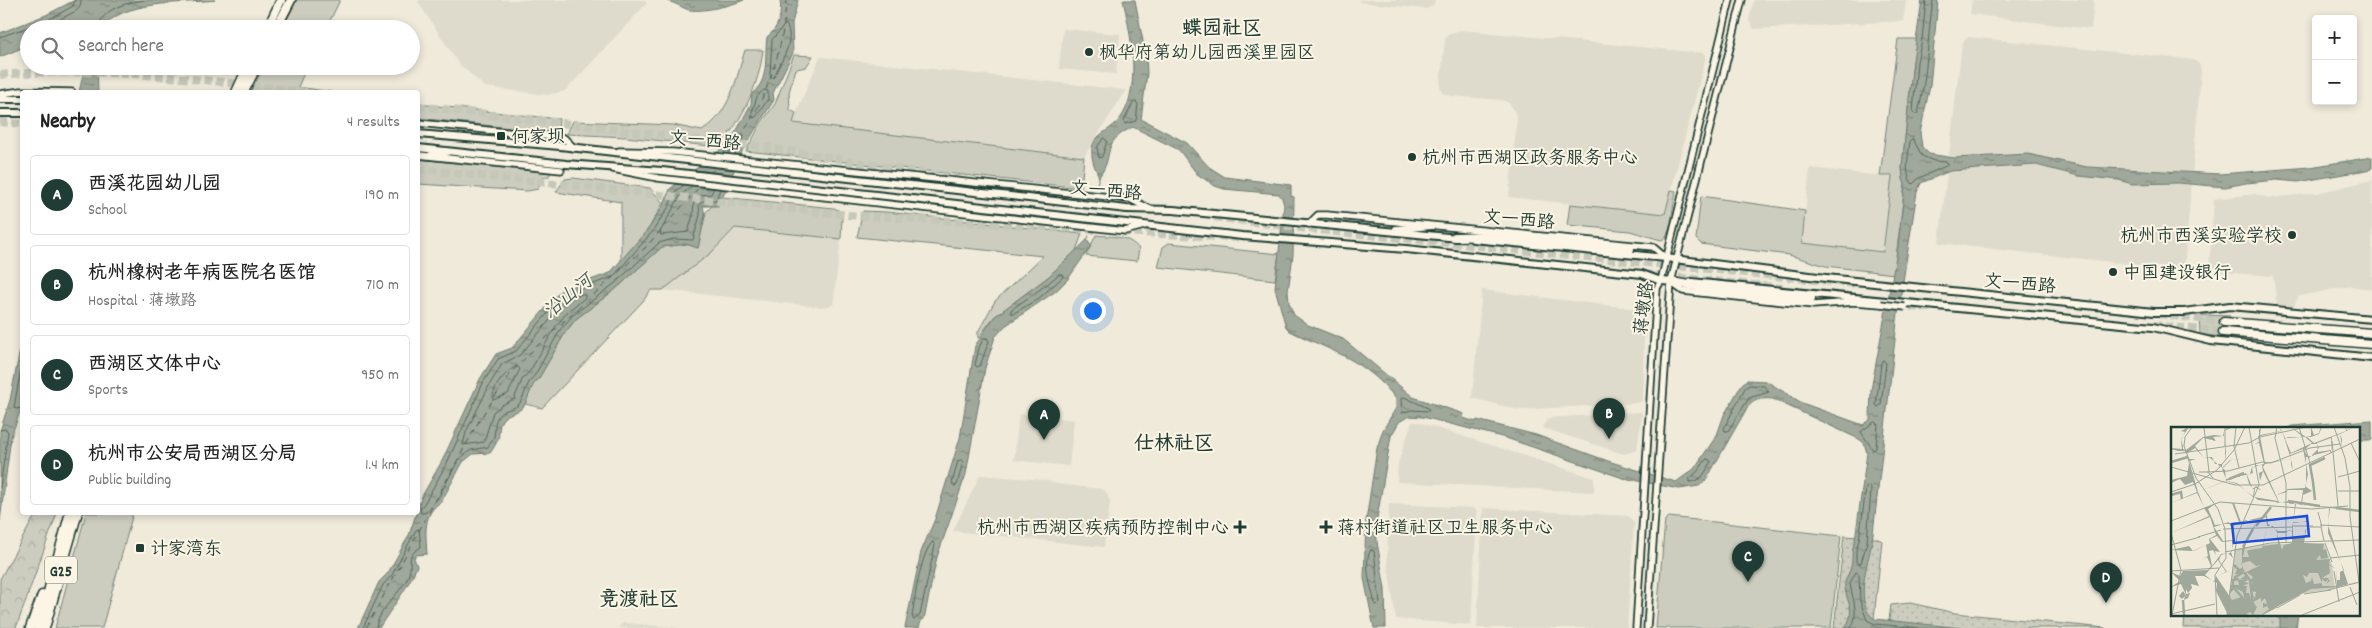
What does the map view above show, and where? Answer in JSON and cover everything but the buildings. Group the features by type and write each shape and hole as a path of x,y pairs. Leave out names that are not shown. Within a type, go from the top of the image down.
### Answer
{"highway":[{"path":"281,20 291,0"},
{"path":"271,20 280,1"},
{"path":"237,90 244,75"},
{"path":"245,90 252,75"},
{"path":"1455,237 1491,236 1630,249"},
{"path":"1671,282 1721,290 1811,299"},
{"path":"2224,322 2372,333"},
{"path":"2223,332 2372,344"},
{"name":"G25","path":"38,628 69,515"},
{"name":"G25","path":"45,628 77,515"},
{"path":"30,628 58,551"}],"main road":[{"name":"蒋墩路","path":"1636,628 1657,288 1661,281 1730,0"},
{"name":"蒋墩路","path":"1647,628 1671,282 1675,259 1742,0"},
{"path":"0,94 20,91"},
{"path":"0,99 20,100"},
{"path":"0,113 20,112"},
{"path":"420,123 564,138 574,148"},
{"name":"文一西路","path":"420,134 574,148 1128,209 1150,209"},
{"name":"文一西路","path":"420,148 662,171 1277,239 1412,250 1626,272 1642,274 1661,281 1708,283 1905,305 1922,304 2153,327 2210,341 2372,358"},
{"path":"431,155 456,152 476,160"},
{"name":"文一西路","path":"611,152 673,152 1130,200 1150,209"},
{"path":"420,155 561,170"},
{"name":"文一西路","path":"607,167 620,172 658,178 1125,231 1148,225"},
{"path":"1150,209 1309,224"},
{"name":"文一西路","path":"1309,224 1318,215 1653,247 1666,258"},
{"name":"文一西路","path":"1309,224 1666,258 1906,287 2154,312 2184,312 2230,306 2372,319"},
{"path":"1388,231 1432,226"},
{"name":"文一西路","path":"1671,282 1683,291 1813,305 1881,302"}],"shaded area":[{"path":"420,0 643,0 647,3 565,91 547,95 485,87 459,64 418,2"},
{"path":"1360,0 1435,0 1433,6 1425,9 1359,2"},
{"path":"1754,0 1906,0 1903,21 1754,29 1749,20"},
{"path":"1972,0 2094,0 2091,29 1970,14"},
{"name":"枫华府第幼儿园西溪里园区","path":"1063,29 1120,34 1116,74 1059,69"},
{"path":"1460,30 1703,53 1706,56 1665,214 1509,197 1517,119 1514,110 1509,103 1502,100 1451,96 1442,93 1440,87 1445,39 1448,34"},
{"path":"1968,37 2194,60 2199,64 2201,70 2184,270 1939,243 1962,43"},
{"path":"820,57 1126,90 1084,157 792,123"},
{"path":"1810,168 1891,177 1883,252 1802,243"},
{"name":"杭州市西溪实验学校","path":"2372,180 2372,289 2351,286 2299,296 2293,307 2277,305 2273,276 2209,271 2214,199 2255,194 2269,198 2317,193"},
{"path":"735,228 841,239 833,305 822,307 663,290 711,253"},
{"path":"1482,290 1645,310 1642,401 1636,403 1519,410 1472,398"},
{"path":"1642,413 1637,450 1624,454 1543,428 1548,418"},
{"path":"1019,414 1074,420 1069,466 1014,460"},
{"path":"1412,422 1418,422 1594,478 1594,492 1397,482 1398,463"},
{"path":"980,475 1045,480 1057,484 1101,489 1106,492 1110,501 1104,547 953,531"},
{"path":"1389,504 1473,508 1477,511 1471,625 1396,619 1387,560"},
{"path":"1483,508 1628,516 1634,522 1627,628 1477,628"},
{"path":"623,623 628,623 680,628 618,628"}],"green space":[{"path":"297,0 340,0 330,20 287,20"},
{"path":"1898,39 1917,39 1902,167 1905,184 1894,274 1826,266 1789,255 1701,244 1696,239 1701,196 1805,211 1802,243 1883,252 1892,176 1880,176"},
{"path":"745,50 763,50 758,77 742,114 719,147 626,137 567,134 573,121 673,125 702,131 712,124 726,105 735,84"},
{"path":"794,55 813,56 806,67 796,69 789,92 790,110 796,113 793,123 1084,157 1081,188 746,151 761,123 775,104"},
{"path":"260,75 303,75 298,87 318,90 252,90"},
{"path":"420,104 559,119 558,133 420,118"},
{"path":"420,159 551,173 548,177 544,177 538,189 527,191 420,184"},
{"path":"573,178 650,188 663,203 649,228 621,261 621,202 556,192 565,179"},
{"path":"1671,190 1676,191 1670,227 1666,238 1661,240 1630,231 1567,225 1570,204 1665,214"},
{"path":"721,197 834,208 840,211 842,216 841,239 735,228 711,253 663,290 651,290 643,301 542,408 525,404 530,388 539,378 565,333 576,319 617,288 662,247 686,244 698,248 706,212"},
{"path":"863,211 887,212 1082,234 1075,253 1048,277 994,317 978,338 978,332 995,301 1043,256 857,237"},
{"path":"1096,235 1125,239 1135,244 1139,249 1137,261 1086,256"},
{"path":"1169,243 1279,254 1275,280 1158,267 1163,247"},
{"path":"2199,316 2230,316 2224,327 2228,338 2200,334"},
{"path":"35,515 56,515 16,628 0,628 0,579"},
{"path":"85,515 132,515 102,628 55,628"},
{"path":"1669,517 1841,536 1831,628 1656,628 1665,520"},
{"path":"1844,536 1876,538 1882,541 1873,628 1834,628"},
{"path":"1910,603 1955,613 2105,628 1888,628 1891,605"},
{"path":"2185,616 2283,616 2282,628 2184,628"}],"water":[{"path":"75,0 215,0 169,3 137,8 111,20 33,20"},
{"path":"666,0 744,0 723,7 689,10"},
{"name":"沿山河","path":"780,0 798,0 792,23 793,53 773,93 774,100 743,149 719,206 703,206 705,215 698,248 686,244 662,247 617,288 576,319 565,333 534,384 522,409 504,417 502,420 498,439 490,453 473,454 463,462 441,502 431,512 426,525 427,554 416,555 414,558 417,566 413,574 379,628 358,628 379,582 388,573 409,535 416,515 420,515 422,496 442,461 480,379 496,354 512,348 560,291 610,273 649,228 663,206 670,189 725,146 737,130 751,104 752,94 762,82 767,37 777,25 781,10"},
{"path":"1123,0 1135,0 1146,57 1147,73 1141,119 1187,143 1209,167 1225,177 1291,185 1291,196 1294,197 1293,255 1288,291 1289,303 1294,315 1308,325 1343,339 1413,397 1464,414 1463,418 1536,435 1608,461 1676,482 1694,469 1717,435 1724,415 1742,384 1747,380 1766,381 1802,403 1863,425 1870,420 1871,390 1898,246 1905,184 1902,167 1913,61 1922,0 1938,0 1930,86 1920,133 1922,147 1929,154 1954,158 2028,154 2087,167 2220,174 2310,167 2372,157 2372,169 2298,182 2277,180 2225,187 2178,183 2132,184 2119,180 2079,176 2036,165 1950,171 1921,183 1917,192 1898,313 1872,542 1865,572 1863,594 1868,613 1875,619 1962,628 1844,628 1850,616 1845,582 1851,567 1867,453 1864,443 1773,399 1765,399 1755,401 1747,408 1706,480 1699,486 1679,489 1623,478 1506,438 1423,417 1409,416 1399,422 1391,436 1376,524 1385,589 1386,628 1374,628 1364,578 1366,521 1377,448 1383,430 1396,408 1396,399 1385,386 1361,366 1334,351 1290,331 1286,327 1275,288 1284,205 1279,194 1224,189 1215,186 1197,174 1179,150 1133,127 1116,138 1099,177 1092,158 1093,144 1099,136 1121,118 1128,103 1132,84 1132,48"},
{"path":"20,25 20,49 0,57 0,33"},
{"path":"83,75 97,75 98,90 79,90"},
{"path":"1087,240 1091,246 1068,279 1056,291 1005,326 995,337 985,368 966,474 937,557 924,619 921,621 919,628 905,628 921,552 935,519 960,438 975,346 994,317 1048,277"},
{"path":"20,350 20,412 11,437 0,521 0,431 10,400"},
{"path":"2372,420 2372,440 2360,440 2360,427 2290,427"},
{"path":"2280,616 2298,616 2296,628 2280,628"}],"waterway":[{"path":"1096,188 1099,177"},
{"path":"1087,240 1089,236"}],"ferry route":[{"path":"726,155 750,121 769,82 781,42 786,0"},
{"path":"710,174 717,166"},
{"path":"366,628 480,419 511,373 536,347 645,248 701,185"}],"tunnel":[{"path":"0,75 20,74"},
{"path":"141,75 290,90"},
{"path":"420,106 771,148 965,180"},
{"path":"0,122 20,124"},
{"path":"420,169 848,215 1096,230"},
{"path":"1036,192 1145,207"},
{"path":"1214,217 1309,229 1856,284"},
{"path":"1122,232 1241,238"},
{"path":"1630,249 1665,254"},
{"path":"1643,274 1783,288"},
{"path":"1811,299 1842,302"},
{"path":"1898,307 1934,308"},
{"path":"2159,314 2224,322"},
{"path":"2153,325 2223,332"}],"place":[{"name":"枫华府第幼儿园西溪里园区","path":"1089,52"},
{"name":"何家坝","path":"501,136"},
{"name":"杭州市西湖区政务服务中心","path":"1412,157"},
{"name":"杭州市西溪实验学校","path":"2292,235"},
{"name":"中国建设银行","path":"2113,272"},
{"name":"杭州橡树老年病医院名医馆","path":"1609,439"},
{"name":"西溪花园幼儿园","path":"1044,440"},
{"name":"杭州市西湖区疾病预防控制中心","path":"1240,527"},
{"name":"蒋村街道社区卫生服务中心","path":"1326,527"},
{"name":"计家湾东","path":"140,548"},
{"name":"西湖区文体中心","path":"1748,582"},
{"name":"杭州市公安局西湖区分局","path":"2106,603"}],"district":[{"name":"蝶园社区","path":"1222,27"},
{"name":"仕林社区","path":"1174,442"},
{"name":"竞渡社区","path":"639,598"}]}
